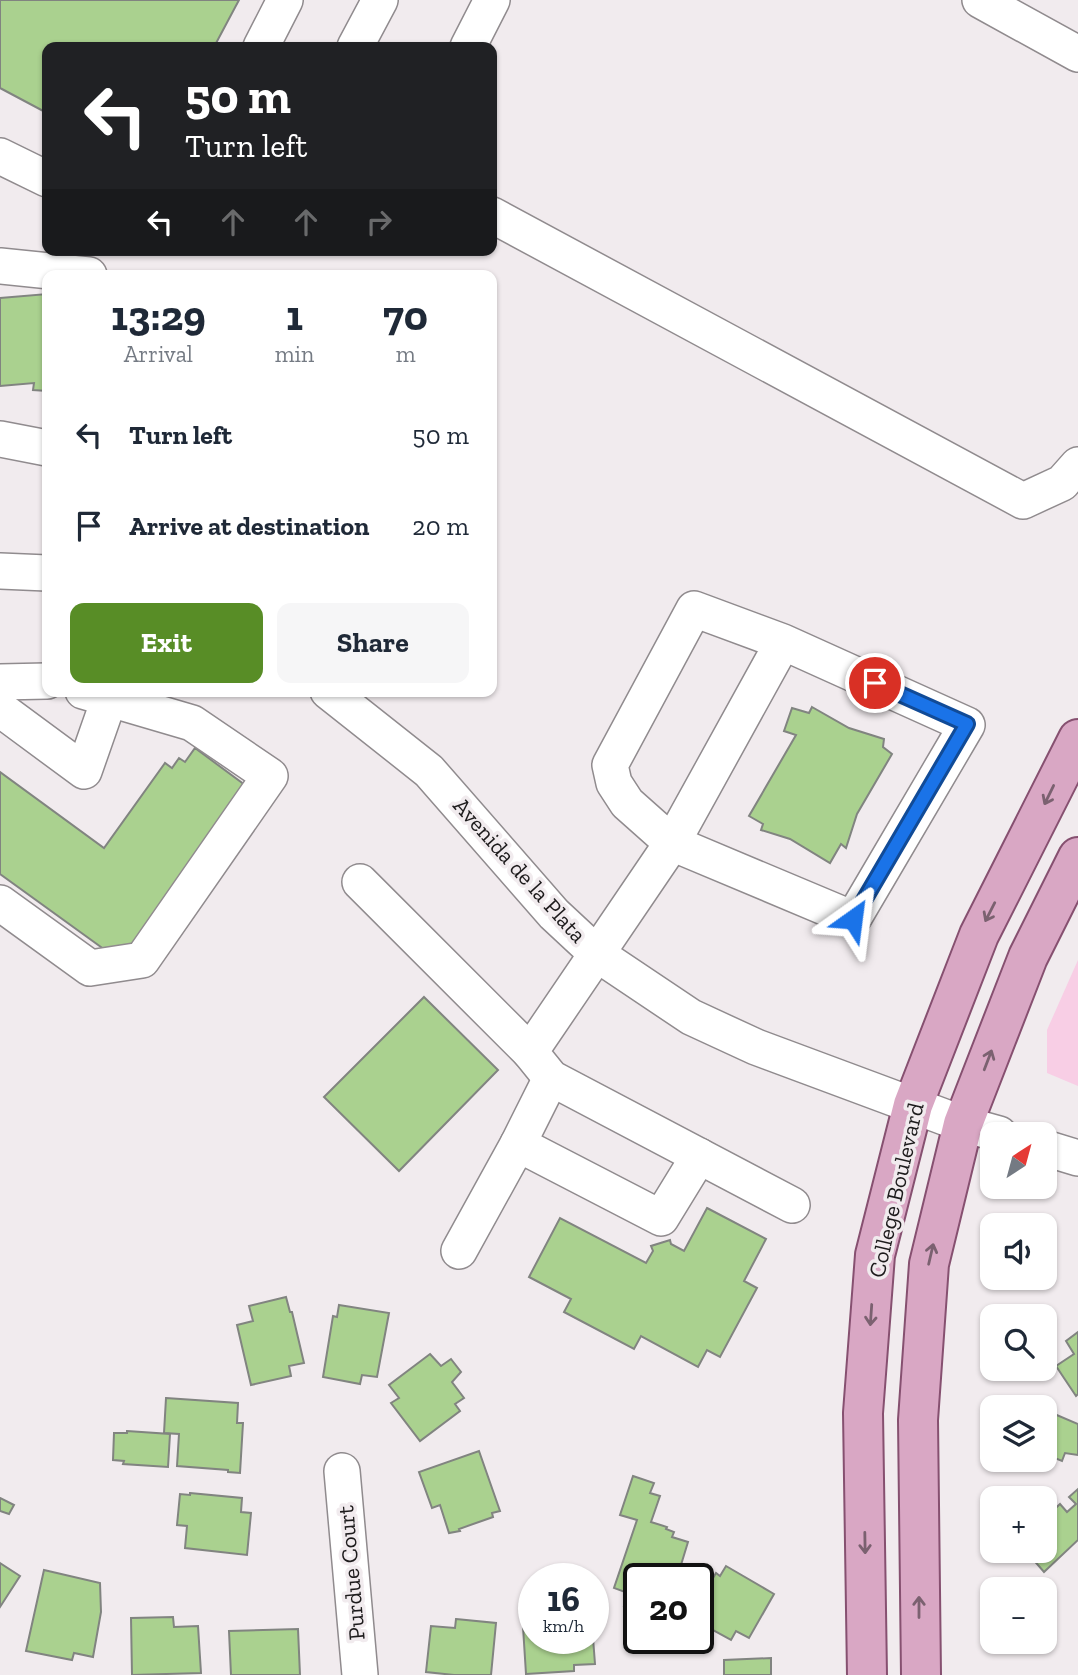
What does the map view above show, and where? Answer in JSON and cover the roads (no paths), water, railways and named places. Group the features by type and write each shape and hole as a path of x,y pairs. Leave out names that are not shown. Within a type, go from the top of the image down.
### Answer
{"main road":[{"name":"College Boulevard","path":"867,1675 863,1413 875,1255 913,1105 979,935 1078,739"},
{"path":"983,1122 1028,957 1078,857"},
{"path":"921,1675 918,1420 929,1264 980,1132"}],"street":[{"path":"264,42 285,0"},
{"path":"358,42 380,0"},
{"path":"471,42 492,0"},
{"path":"980,0 1078,54"},
{"path":"0,156 42,177"},
{"path":"497,218 1023,501 1062,483 1078,466"},
{"path":"0,266 42,270"},
{"path":"0,439 42,447"},
{"path":"0,571 42,573"},
{"path":"694,609 783,642 967,724 853,919 672,843 627,803 614,782 610,765 694,609"},
{"path":"459,1251 518,1144 540,1065 597,954 672,843 783,642"},
{"path":"0,681 42,681"},
{"path":"0,709 84,771 100,697"},
{"path":"0,903 90,968 142,960 270,776 192,723 110,697"},
{"name":"Avenida de la Plata","path":"335,697 437,779 554,914 597,954 691,1017 756,1047 980,1129"},
{"path":"360,882 540,1065 699,1156 792,1205"},
{"path":"518,1144 661,1218 699,1156"},
{"path":"1057,1152 1078,1158"},
{"name":"Purdue Court","path":"342,1471 360,1675"}]}
